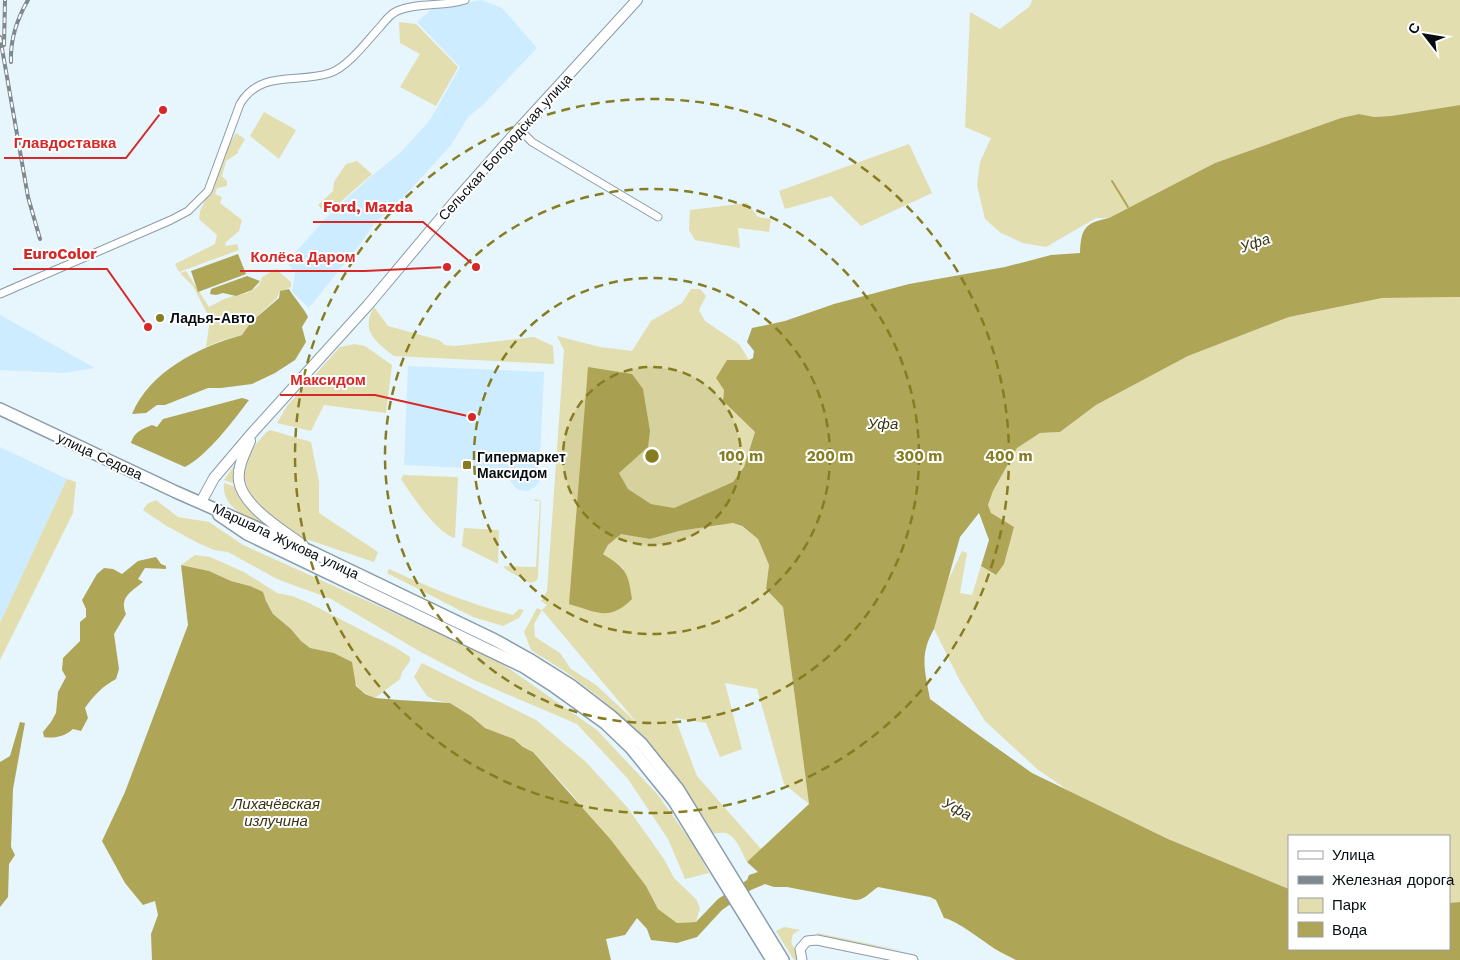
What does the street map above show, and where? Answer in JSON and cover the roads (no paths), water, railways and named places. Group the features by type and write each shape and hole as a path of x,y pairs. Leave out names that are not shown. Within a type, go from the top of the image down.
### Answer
{"main road":[{"name":"Сельская Богородская улица","path":"202,502 214,478 253,432 368,305 456,200 519,129 637,0"},
{"name":"улица Седова","path":"0,409 202,502"},
{"path":"253,432 240,466 239,480 242,492 254,507 312,552"},
{"name":"Маршала Жукова улица","path":"202,502 312,552 495,640 572,686 611,716 641,743 678,789 705,841"},
{"name":"Маршала Жукова улица","path":"202,502 247,534 498,653 552,684 605,723 631,748 705,841"},
{"path":"705,841 764,937 783,960"},
{"path":"764,937 772,960"}],"street":[{"path":"0,294 154,228 188,211 208,191 240,104 247,92 274,80 309,78 331,73 344,64 396,12 464,0"},
{"path":"519,129 532,142 658,217"},
{"path":"802,960 800,949 807,941 817,940 913,960"}],"water":[{"name":"Уфа","path":"1460,105 1460,297 1382,298 1289,317 1188,356 1096,405 1060,432 1040,433 1017,448 993,491 988,505 991,513 1014,527 1004,564 996,575 981,566 989,540 979,513 960,537 934,629 926,647 924,663 930,699 1032,773 1168,839 1288,889 1288,950 1450,950 1450,903 1460,902 1460,960 1016,960 944,918 936,900 930,897 878,887 865,897 855,900 765,884 751,890 722,910 697,937 677,943 651,940 647,929 637,918 625,935 606,939 611,960 152,960 151,934 158,915 155,901 143,905 125,883 102,841 125,792 188,625 181,565 209,571 263,592 273,614 291,629 301,641 310,648 334,653 352,662 356,686 365,694 375,698 450,703 471,716 485,728 514,739 523,747 533,752 611,840 646,886 658,909 677,923 696,922 718,899 747,880 749,875 758,872 747,862 809,804 783,607 766,589 769,565 758,539 742,526 733,523 679,531 650,539 621,534 608,545 603,554 617,563 625,572 632,599 616,611 609,613 595,612 569,604 588,367 632,374 643,389 650,431 648,447 619,473 628,489 651,504 674,508 733,482 744,467 755,432 723,401 724,390 716,378 727,360 749,360 753,358 754,351 747,342 752,328 785,321 834,304 909,284 1005,267 1051,255 1080,253 1083,232 1094,222 1109,218 1215,163 1341,118 1359,114 1374,117"},
{"path":"238,254 246,274 198,292 191,271"},
{"path":"247,276 260,281 252,290 236,296 223,293 210,294 211,289"},
{"path":"289,289 308,317 302,327 306,342 295,360 275,373 252,384 208,388 165,405 157,405 146,413 132,414 140,399 163,373 209,346 242,335 251,322 279,298 280,291"},
{"path":"242,398 249,400 228,427 194,462 185,467 131,443 139,431 152,425 157,427 163,419"},
{"path":"156,557 161,564 166,566 166,569 145,568 138,579 143,582 127,595 125,599 124,608 126,614 114,634 119,669 116,679 99,691 85,708 88,718 81,731 73,729 60,736 44,737 43,732 56,713 58,692 66,677 62,670 63,658 80,641 80,622 86,617 86,609 82,600 97,574 104,568 113,569 122,574 138,561"},
{"path":"20,722 25,723 13,789 11,847 15,855 9,864 8,897 0,907 0,762 10,756"}],"waterway":[{"path":"1112,181 1128,207"}],"railway":[{"path":"4,45 5,0"},
{"path":"11,62 15,30 28,0"},
{"path":"0,37 28,197 40,239"}],"place":[{"name":"Главдоставка","path":"163,110"},
{"name":"Колёса Даром","path":"447,267"},
{"name":"Ford, Mazda","path":"476,267"},
{"name":"Ладья-Авто","path":"160,318"},
{"name":"EuroColor","path":"148,327"},
{"name":"Максидом","path":"472,417"},
{"name":"Гипермаркет Максидом","path":"467,465"}],"water label":[{"name":"Лихачёвская излучина","path":"276,812"}]}
